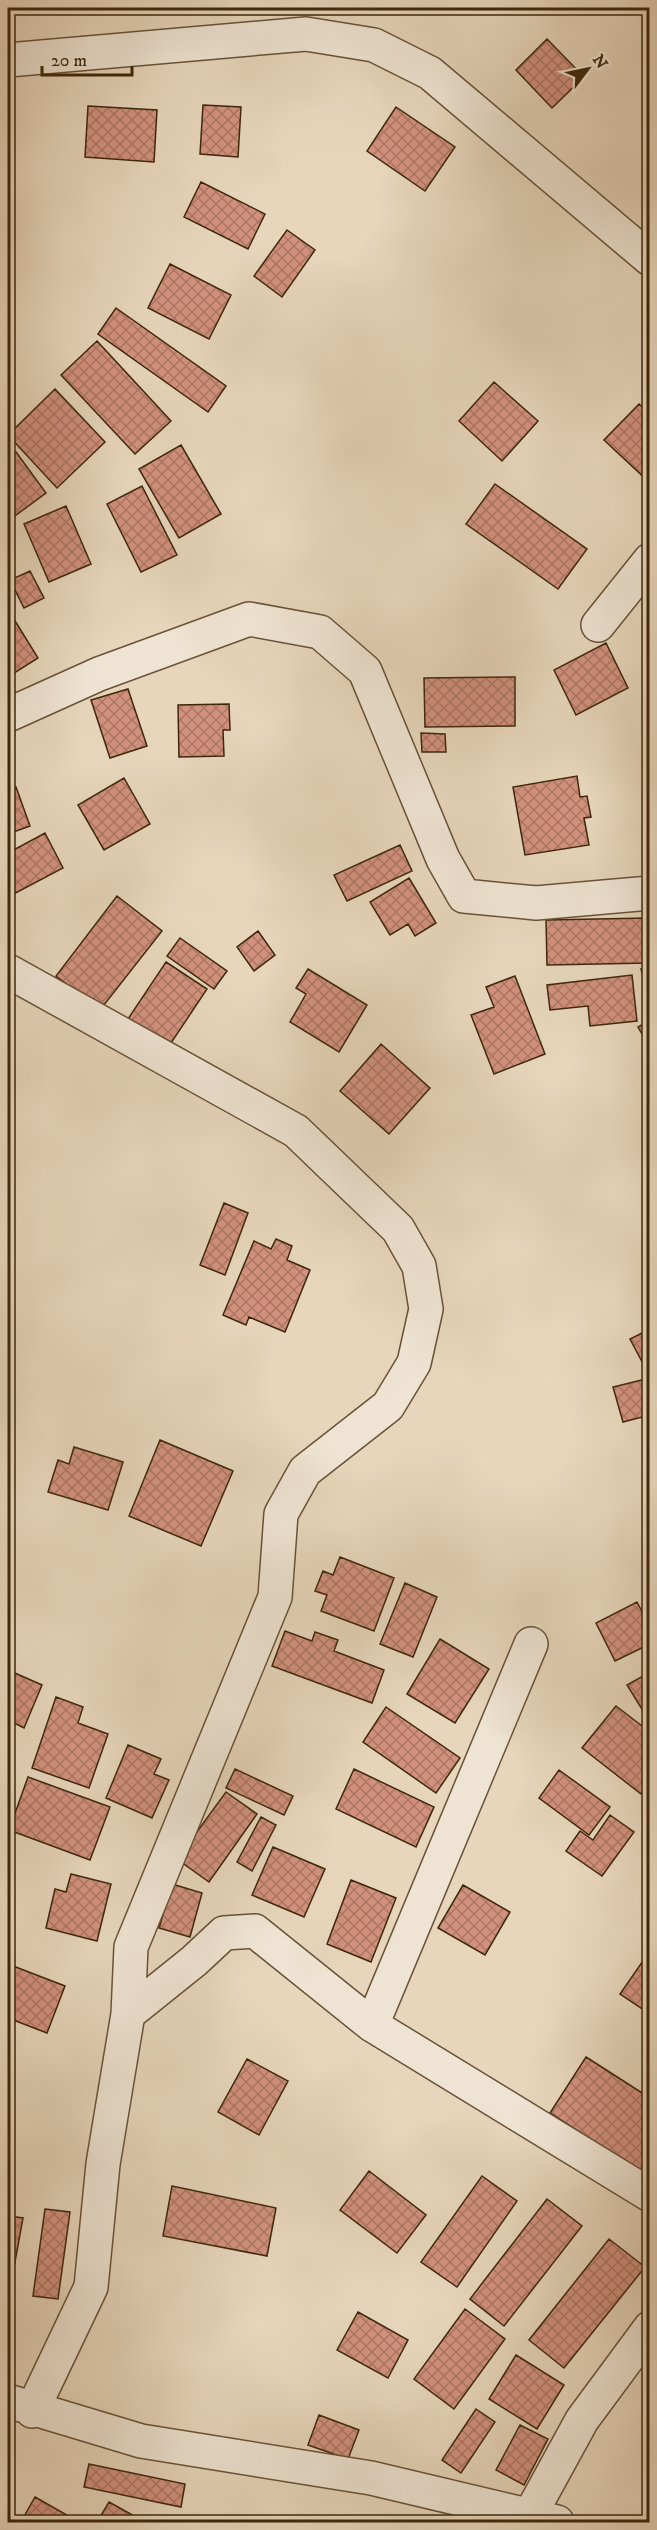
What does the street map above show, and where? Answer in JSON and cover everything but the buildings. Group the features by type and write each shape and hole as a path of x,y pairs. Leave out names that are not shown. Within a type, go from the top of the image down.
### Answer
{"street":[{"path":"8,60 306,34 374,45 430,74 650,259"},
{"path":"598,626 650,560"},
{"path":"8,715 99,674 249,619 320,632 365,671 443,860 464,896 536,903 650,893"},
{"path":"8,971 296,1131 398,1229 419,1266 426,1309 414,1363 388,1406 305,1471 281,1514 275,1597 131,1947 128,2014 103,2164 91,2287 20,2406 141,2441 371,2478 543,2519 582,2420 650,2328"},
{"path":"372,2025 531,1644"},
{"path":"128,2014 195,1961 224,1934 255,1931 372,2025 650,2195"}]}
